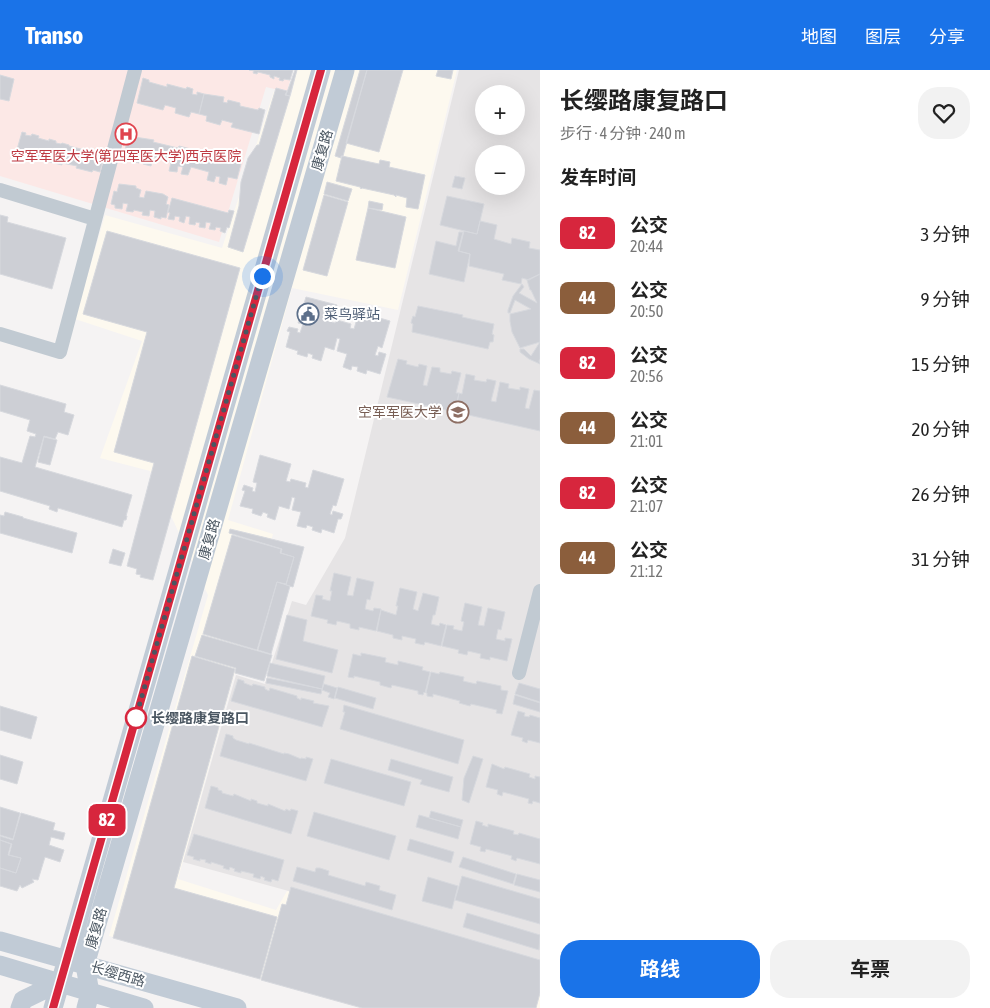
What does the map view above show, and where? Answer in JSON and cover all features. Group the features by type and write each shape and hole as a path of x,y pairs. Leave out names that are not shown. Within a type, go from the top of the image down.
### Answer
{"main road":[{"name":"康复路","path":"53,1008 321,70"},
{"name":"康复路","path":"91,1003 85,965 345,70"},
{"name":"长缨西路","path":"0,941 237,1008"},
{"name":"长缨西路","path":"0,964 60,982 91,1003 144,1008"},
{"path":"20,1008 23,1000 60,982"}],"street":[{"path":"0,334 60,352 135,70"},
{"path":"0,190 95,220"},
{"path":"519,673 540,591"}],"shaded area":[{"name":"空军军医大学(第四军医大学)西京医院","path":"0,70 293,70 287,92 266,87 219,242 0,176"},
{"path":"297,70 457,70 398,310 292,288 228,520 273,534 178,879 276,910 287,891 540,960 540,1008 361,1008 109,936 208,595 150,471 100,458 142,341 75,319 105,215 222,248 274,91 291,96"},
{"name":"空军军医大学","path":"459,70 540,70 540,960 183,862 236,675 265,684 292,601 306,605 345,538"}],"building":[{"path":"249,70 293,70 290,80 284,79 283,81 274,76 274,79 270,75 258,72 257,74"},
{"path":"295,70 297,70 290,96 286,95"},
{"path":"360,70 367,70 341,158 335,156"},
{"path":"367,70 403,70 379,152 346,143"},
{"path":"438,70 453,70 451,79 436,76"},
{"path":"0,75 14,79 9,101 0,99"},
{"path":"143,78 149,80 149,82 167,87 167,84 186,89 187,87 193,89 192,94 197,95 197,92 204,94 199,114 191,112 189,117 175,113 176,108 165,105 163,110 137,103"},
{"path":"276,88 287,91 285,95 290,96 243,252 228,247 239,206 241,182 248,158 257,145 259,145"},
{"path":"204,94 224,97 223,102 227,103 228,100 240,103 240,106 265,110 259,134 231,127 233,123 222,120 220,125 206,121 207,116 199,114"},
{"path":"22,132 26,133 25,135 31,136 32,134 39,136 38,138 49,141 49,139 56,141 56,143 104,155 100,172 93,170 92,172 76,168 77,166 62,163 62,165 46,161 46,159 16,153"},
{"path":"128,136 154,140 153,142 178,148 179,146 191,149 191,152 216,158 216,156 229,159 229,161 241,164 237,179 228,177 226,185 219,183 220,177 216,176 214,182 207,180 209,172 191,167 188,175 181,174 183,167 178,166 177,172 169,171 171,162 153,157 151,166 143,164 145,158 140,157 139,163 132,161 134,152 125,150"},
{"path":"342,156 379,164 380,160 390,162 389,167 425,175 418,209 406,207 407,198 361,189 360,187 336,181"},
{"path":"455,176 465,178 462,189 452,187"},
{"path":"327,182 352,189 348,201 324,194"},
{"path":"119,184 136,186 136,188 141,190 139,197 144,198 146,191 163,194 168,197 166,204 169,205 166,218 154,217 155,211 150,210 149,216 142,215 143,212 134,210 133,212 126,211 128,204 123,203 122,209 115,208 115,205 111,204 114,191 117,192"},
{"path":"324,195 348,202 327,276 303,270"},
{"path":"447,196 484,204 477,234 440,225"},
{"path":"172,198 228,213 229,210 234,211 229,228 227,227 225,233 220,231 221,228 209,229 211,223 206,222 205,228 199,227 200,223 196,222 195,225 189,224 190,217 186,216 184,223 179,221 180,217 175,216 174,220 168,219"},
{"path":"369,201 383,204 382,210 368,208"},
{"path":"368,208 406,217 395,268 356,260"},
{"path":"0,215 8,217 7,222 66,238 52,289 0,274"},
{"path":"480,221 497,225 494,239 511,244 512,238 530,242 529,248 540,250 540,274 529,280 522,278 521,284 502,280 504,274 469,266 470,254 459,251 464,231 477,234"},
{"path":"107,231 240,268 153,580 140,577 141,575 136,574 137,569 127,566 154,463 114,452 147,332 83,314"},
{"path":"459,232 463,232 458,251 470,254 464,282 429,274 436,241 456,246"},
{"path":"540,274 540,342 520,348 512,332 510,314 531,309 515,300 510,313 508,313 508,310 513,296 522,284 524,287 519,293 537,303 527,280"},
{"path":"306,297 337,305 332,322 335,323 337,320 351,324 350,328 354,329 359,312 390,321 382,348 378,346 375,355 378,356 379,352 386,354 380,374 367,370 366,374 357,371 358,367 352,366 351,370 343,367 347,354 337,351 340,339 337,338 334,350 325,347 321,361 312,358 313,355 308,353 307,357 297,354 298,351 286,347 290,332 287,331 289,327 298,329 297,332 300,333 303,324 298,323"},
{"path":"418,306 463,315 462,317 494,324 493,342 490,342 488,349 412,332 413,324 411,323"},
{"path":"540,342 540,364 520,352 520,349 524,349 531,356"},
{"path":"398,359 407,361 406,364 418,367 419,364 427,366 423,385 427,386 432,367 440,368 440,372 451,374 452,371 461,373 456,393 459,393 455,412 387,397"},
{"path":"466,374 475,376 474,380 486,382 487,379 496,381 491,401 496,402 500,382 509,384 508,388 520,390 520,387 529,389 525,408 529,409 534,390 540,391 540,431 455,412 459,393 462,394"},
{"path":"0,385 66,404 64,412 74,415 68,435 58,432 55,439 44,436 35,467 132,495 126,520 124,520 122,527 58,508 57,512 49,509 50,506 0,491 0,457 22,463 30,436 35,437 36,434 27,431 30,420 0,411"},
{"path":"44,437 57,440 50,465 38,462"},
{"path":"260,455 291,464 286,481 290,482 291,479 306,483 305,487 308,488 313,470 344,479 336,506 333,505 330,514 332,515 333,511 343,514 341,519 338,519 334,533 322,529 321,533 312,530 313,527 307,525 306,528 297,526 301,512 292,510 295,498 292,497 289,509 279,506 275,520 267,517 268,514 263,512 261,516 252,513 253,509 240,506 245,491 242,490 244,485 253,488 252,491 255,492 257,483 253,482"},
{"path":"5,512 77,533 72,553 0,533 0,515 4,516"},
{"path":"230,529 304,547 293,587 286,585 294,557 281,553 282,549 229,533"},
{"path":"232,535 281,549 280,553 294,557 286,584 277,582 257,650 203,634"},
{"path":"113,549 125,553 121,566 109,563"},
{"path":"334,573 351,577 347,595 353,596 357,578 374,582 370,600 367,599 365,609 373,611 374,608 381,609 376,631 359,627 359,630 350,628 350,624 337,621 336,625 327,623 328,620 311,616 316,595 323,596 322,599 330,601"},
{"path":"277,582 290,586 271,654 258,650"},
{"path":"400,588 417,592 413,609 418,611 423,593 439,597 431,624 439,626 440,623 446,625 441,646 425,642 424,645 415,643 416,639 402,636 402,640 393,638 393,635 377,631 381,610 396,615"},
{"path":"465,603 482,607 478,625 484,626 488,608 505,612 501,630 498,629 496,639 505,641 505,638 512,639 507,661 490,657 490,660 480,658 481,654 468,651 467,655 458,653 459,650 442,646 447,625 454,626 453,629 462,631 464,622 461,621"},
{"path":"287,615 307,620 303,641 338,650 332,673 276,659"},
{"path":"202,635 272,655 264,681 235,673 236,668 195,656"},
{"path":"361,653 386,658 385,662 398,665 398,661 423,667 422,670 430,672 425,693 423,695 418,694 418,691 392,685 391,688 380,685 380,682 354,676 354,678 348,677 353,654 361,656"},
{"path":"192,656 235,669 174,888 277,917 260,979 113,938"},
{"path":"270,663 325,676 322,689 267,676"},
{"path":"431,672 464,677 463,681 476,684 477,681 501,686 501,690 508,691 502,714 496,713 497,710 471,704 470,706 459,703 460,701 433,694 433,697 427,696"},
{"path":"267,678 322,689 321,694 266,683"},
{"path":"238,679 252,686 253,684 265,687 269,691 270,688 297,696 301,700 301,698 314,701 313,703 329,706 322,727 231,701"},
{"path":"519,683 540,689 540,702 515,694"},
{"path":"324,684 337,688 334,699 328,697 330,693 322,690"},
{"path":"338,687 376,698 373,709 335,698"},
{"path":"515,695 540,703 540,712 513,704"},
{"path":"344,705 464,740 458,764 340,729 345,712 343,712"},
{"path":"0,706 37,717 31,739 0,730"},
{"path":"518,711 525,713 524,716 529,717 530,715 540,718 540,743 528,740 527,743 522,741 523,738 511,735"},
{"path":"226,734 233,736 236,740 301,759 306,759 306,757 313,759 306,781 220,756"},
{"path":"0,755 23,762 17,784 0,779"},
{"path":"473,756 483,759 469,803 462,800 464,778"},
{"path":"331,759 411,782 404,806 324,783"},
{"path":"391,759 453,777 449,792 420,784 422,780 388,770"},
{"path":"492,764 504,769 505,767 530,774 529,777 535,779 535,776 540,777 540,803 533,801 532,804 528,803 529,799 503,792 502,796 497,794 498,790 486,787"},
{"path":"211,786 218,788 222,793 233,796 234,794 285,811 286,809 290,811 291,809 298,811 291,834 205,808"},
{"path":"0,807 20,813 13,839 0,835"},
{"path":"431,811 463,820 461,827 429,818"},
{"path":"314,812 396,836 389,860 307,836"},
{"path":"21,813 55,823 53,830 65,833 63,840 51,837 49,845 64,850 60,862 45,857 38,880 32,879 34,882 22,888 20,885 17,891 0,886 0,868 16,873 21,858 9,855 12,844 0,840 0,836 13,840"},
{"path":"419,815 461,827 458,839 416,827"},
{"path":"476,821 488,827 488,824 514,831 513,834 518,835 519,833 540,839 540,864 517,858 516,861 511,859 512,856 486,849 485,852 480,851 481,847 470,844"},
{"path":"194,834 284,860 278,881 272,879 271,882 264,880 265,878 261,876 260,879 253,877 254,874 234,871 235,869 230,867 229,870 223,868 224,866 205,862 206,860 193,859 194,857 187,855"},
{"path":"410,839 454,852 451,863 407,850"},
{"path":"0,840 11,844 8,855 21,858 16,873 0,868"},
{"path":"463,857 516,874 513,884 459,867"},
{"path":"297,867 315,872 316,868 320,868 329,871 328,875 365,886 366,882 380,886 379,890 396,895 392,910 293,881"},
{"path":"517,874 540,880 540,892 514,885"},
{"path":"462,876 540,899 540,924 455,900"},
{"path":"428,877 458,886 452,909 422,901"},
{"path":"291,887 540,960 540,993 536,1008 362,1008 261,980 282,904 286,905"},
{"path":"467,913 540,935 539,950 463,927"}],"bus line":[{"name":"82","path":"53,1008 321,70"}],"place":[{"name":"空军军医大学(第四军医大学)西京医院","path":"126,134"},
{"name":"菜鸟驿站","path":"308,314"},
{"name":"空军军医大学","path":"458,412"},
{"name":"长缨路康复路口","path":"136,718"}],"route":[{"path":"136,718 134,724 262,276"}]}
